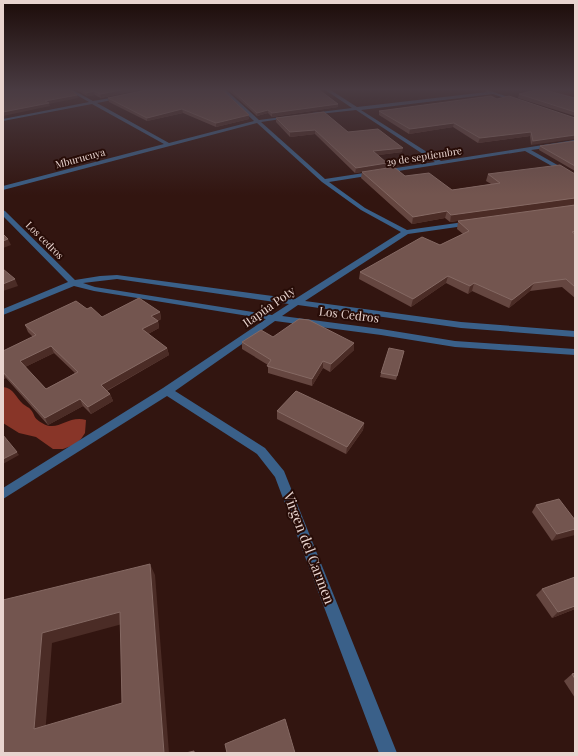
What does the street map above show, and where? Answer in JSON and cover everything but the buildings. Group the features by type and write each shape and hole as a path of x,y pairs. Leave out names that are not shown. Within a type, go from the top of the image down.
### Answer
{"street":[{"path":"132,124 168,144"},
{"name":"Mburucuya","path":"3,188 245,124"},
{"path":"262,124 324,181 363,209 406,232"},
{"path":"380,124 440,163"},
{"name":"29 de septiembre","path":"324,181 575,142"},
{"path":"525,149 575,177"},
{"name":"Los cedros","path":"3,212 73,282"},
{"name":"Itapúa Poty","path":"3,494 167,391 295,303 406,232 483,221"},
{"path":"3,312 73,282 117,277 461,325 575,334"},
{"name":"Los Cedros","path":"73,282 94,289 275,318 381,332 455,344 575,352"},
{"name":"Virgen del Carmen","path":"167,391 261,451 280,475 388,753"}],"shaded area":[{"path":"3,387 10,389 23,404 30,409 35,418 42,423 48,426 53,426 73,420 86,420 85,433 74,445 63,449 53,449 36,437 19,433 3,423"}]}
